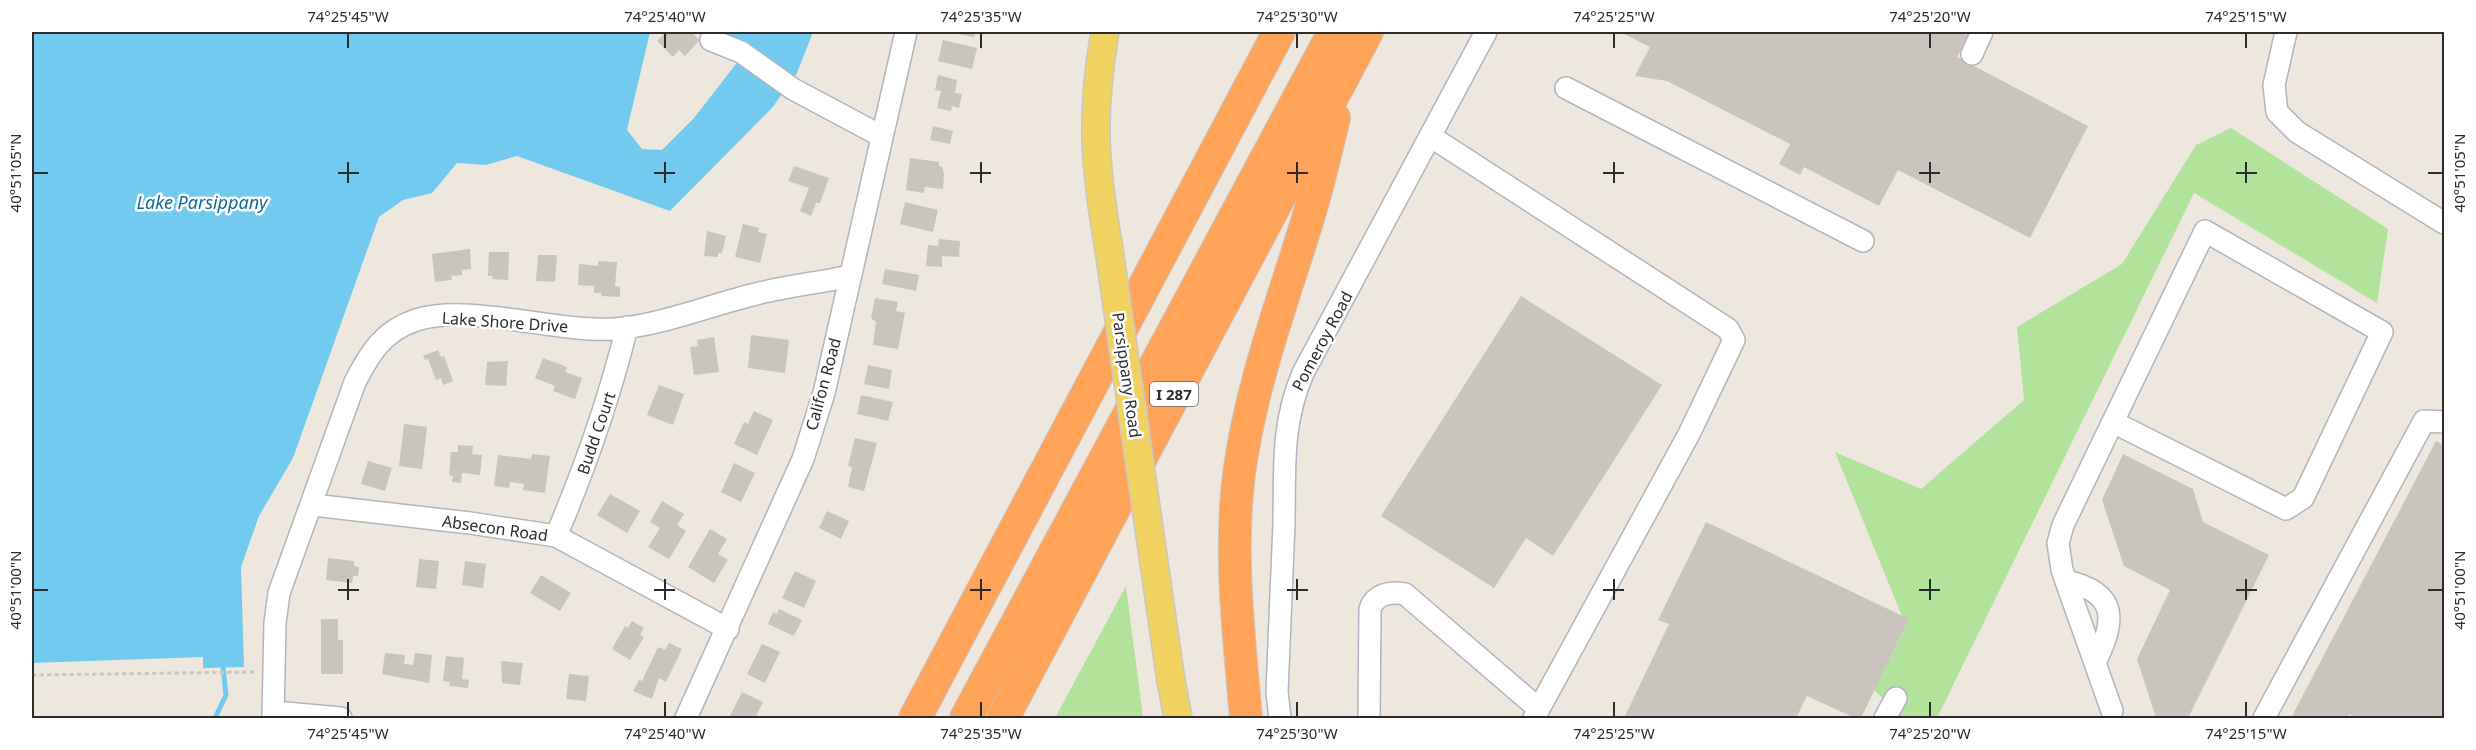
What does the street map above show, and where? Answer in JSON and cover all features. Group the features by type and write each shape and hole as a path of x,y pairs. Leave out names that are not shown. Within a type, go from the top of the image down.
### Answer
{"highway":[{"path":"1243,98 1261,32"},
{"path":"915,718 1279,32"},
{"path":"966,718 1334,32"},
{"name":"I 287","path":"1003,718 1044,645 1202,340 1367,32"},
{"path":"1246,718 1234,585 1239,474 1249,417 1265,353 1310,213 1346,70"},
{"path":"1022,718 1044,645"}],"main road":[{"name":"Parsippany Road","path":"1105,32 1094,104 1096,178 1108,243 1178,718"}],"street":[{"name":"Califon Road","path":"686,718 803,459 824,393 906,32"},
{"name":"Pomeroy Road","path":"1280,718 1277,692 1287,420 1303,373 1486,32"},
{"path":"1972,54 1982,32"},
{"path":"2286,32 2274,85 2277,112 2297,132 2445,222"},
{"path":"711,40 741,52 793,89 881,136"},
{"path":"1566,88 1863,241"},
{"path":"1369,718 1370,609 1375,601 1388,592 1405,594 1536,714 1689,434 1734,340 1728,329 1431,136"},
{"path":"2112,711 2066,580 2058,543 2063,525 2205,231 2382,332 2303,498 2286,508 2113,422"},
{"name":"Lake Shore Drive","path":"273,715 275,623 279,593 313,505 355,382 376,345 395,329 428,317 460,315 590,329 627,327 759,293 850,276"},
{"name":"Budd Court","path":"556,536 583,473 608,401 627,327"},
{"path":"2264,718 2424,421 2445,422"},
{"name":"Absecon Road","path":"313,505 470,523 556,536 728,628"},
{"path":"2066,580 2087,585 2100,593 2107,610 2110,622 2104,644 2095,662"},
{"path":"1885,718 1896,698"},
{"path":"273,715 341,718"}],"path":[{"path":"32,675 244,672"}],"green space":[{"path":"2231,128 2388,229 2377,303 2194,193 1937,718 1903,718 1874,690 1906,626 1835,452 1921,489 2024,400 2017,327 2122,264 2196,145"},
{"path":"1126,586 1143,718 1055,718"}],"water":[{"name":"Lake Parsippany","path":"32,32 650,32 627,130 642,149 662,150 694,118 746,51 723,32 813,32 797,73 772,108 670,211 517,156 486,165 457,163 432,193 403,200 379,217 293,458 259,516 241,567 244,667 203,668 203,657 32,663"}],"building":[{"path":"666,32 691,32 700,40 685,56 679,50 673,57 657,41"},
{"path":"952,32 975,32 974,37"},
{"path":"1620,32 1972,32 1957,57 2088,126 2030,238 1898,170 1879,206 1804,167 1800,175 1779,164 1790,144 1667,81 1635,76 1650,47"},
{"path":"943,40 977,48 972,69 938,61"},
{"path":"938,75 957,80 955,93 962,94 959,108 952,106 951,111 937,108 941,91 935,90"},
{"path":"933,126 953,131 950,144 930,140"},
{"path":"910,158 939,162 944,174 943,189 925,187 924,193 906,190"},
{"path":"794,166 829,178 820,203 816,203 811,216 800,211 809,188 788,181"},
{"path":"905,202 938,210 933,232 900,224"},
{"path":"743,224 759,228 758,232 767,234 760,263 735,257"},
{"path":"707,231 726,236 722,253 718,253 718,257 704,256"},
{"path":"939,239 960,241 959,257 942,256 942,267 926,266 928,245 938,246"},
{"path":"470,249 471,269 462,270 462,275 451,276 452,280 435,282 432,254"},
{"path":"489,252 509,252 508,280 492,279 493,276 488,276"},
{"path":"538,255 557,255 555,282 536,281"},
{"path":"598,261 617,262 615,286 620,287 620,297 601,296 602,293 594,293 594,286 578,285 579,264 598,266"},
{"path":"885,269 919,275 916,291 882,284"},
{"path":"1521,296 1662,385 1553,556 1526,538 1494,588 1381,516"},
{"path":"875,298 898,302 896,311 905,313 898,349 873,345 876,322 871,318"},
{"path":"751,335 789,340 785,373 748,368"},
{"path":"714,337 719,372 694,375 690,347 698,346 697,340"},
{"path":"438,350 441,357 444,356 453,381 443,385 441,378 436,380 428,359 425,360 423,356"},
{"path":"543,358 567,367 565,372 582,378 575,399 553,391 555,386 535,378"},
{"path":"508,361 506,386 485,385 487,362"},
{"path":"868,365 892,370 889,389 864,384"},
{"path":"659,385 684,394 673,425 647,415"},
{"path":"861,395 893,402 888,421 857,414"},
{"path":"754,411 773,420 757,455 734,444 744,422 748,424"},
{"path":"404,424 427,427 422,469 399,466"},
{"path":"855,438 877,443 864,491 848,487 852,467 848,466"},
{"path":"2436,441 2444,445 2444,718 2357,718 2349,714 2347,718 2291,718"},
{"path":"458,445 473,446 472,454 482,455 480,475 462,473 461,483 452,482 453,476 449,475 451,452 458,452"},
{"path":"532,454 550,456 545,493 523,490 524,484 510,482 509,488 494,486 498,455 531,459"},
{"path":"2123,454 2193,489 2203,522 2269,555 2188,718 2156,718 2137,659 2170,590 2124,566 2102,500"},
{"path":"368,461 392,468 385,491 361,484"},
{"path":"734,463 755,473 741,502 721,492"},
{"path":"610,494 640,511 627,533 597,515"},
{"path":"662,501 684,514 677,525 686,531 669,559 648,547 660,528 650,522"},
{"path":"827,511 849,521 841,539 819,528"},
{"path":"1706,522 1909,619 1861,718 1855,718 1807,696 1796,718 1624,718 1669,624 1658,620"},
{"path":"710,529 727,539 718,554 728,560 714,583 688,567"},
{"path":"328,558 354,561 354,566 359,567 358,576 353,576 352,583 326,580"},
{"path":"419,559 439,561 436,589 416,587"},
{"path":"465,561 486,564 483,588 462,585"},
{"path":"795,571 816,581 804,608 782,598"},
{"path":"541,575 571,593 560,611 530,593"},
{"path":"779,609 802,620 794,636 768,624 773,612 777,614"},
{"path":"321,619 338,619 338,640 343,640 343,674 321,674"},
{"path":"632,621 644,628 640,635 644,637 630,660 612,649 625,626 628,628"},
{"path":"669,643 682,649 666,682 659,678 652,699 633,691 639,680 642,681 658,647 665,650"},
{"path":"762,644 780,652 765,683 747,674"},
{"path":"385,653 405,655 404,664 413,665 415,653 432,655 429,683 382,674"},
{"path":"446,656 464,658 462,679 469,680 468,688 449,686 450,682 443,681"},
{"path":"501,661 523,663 520,685 502,683"},
{"path":"569,674 589,676 586,701 566,699"},
{"path":"742,692 763,702 755,718 729,718"}],"waterway":[{"path":"215,718 226,695 223,667"}]}
